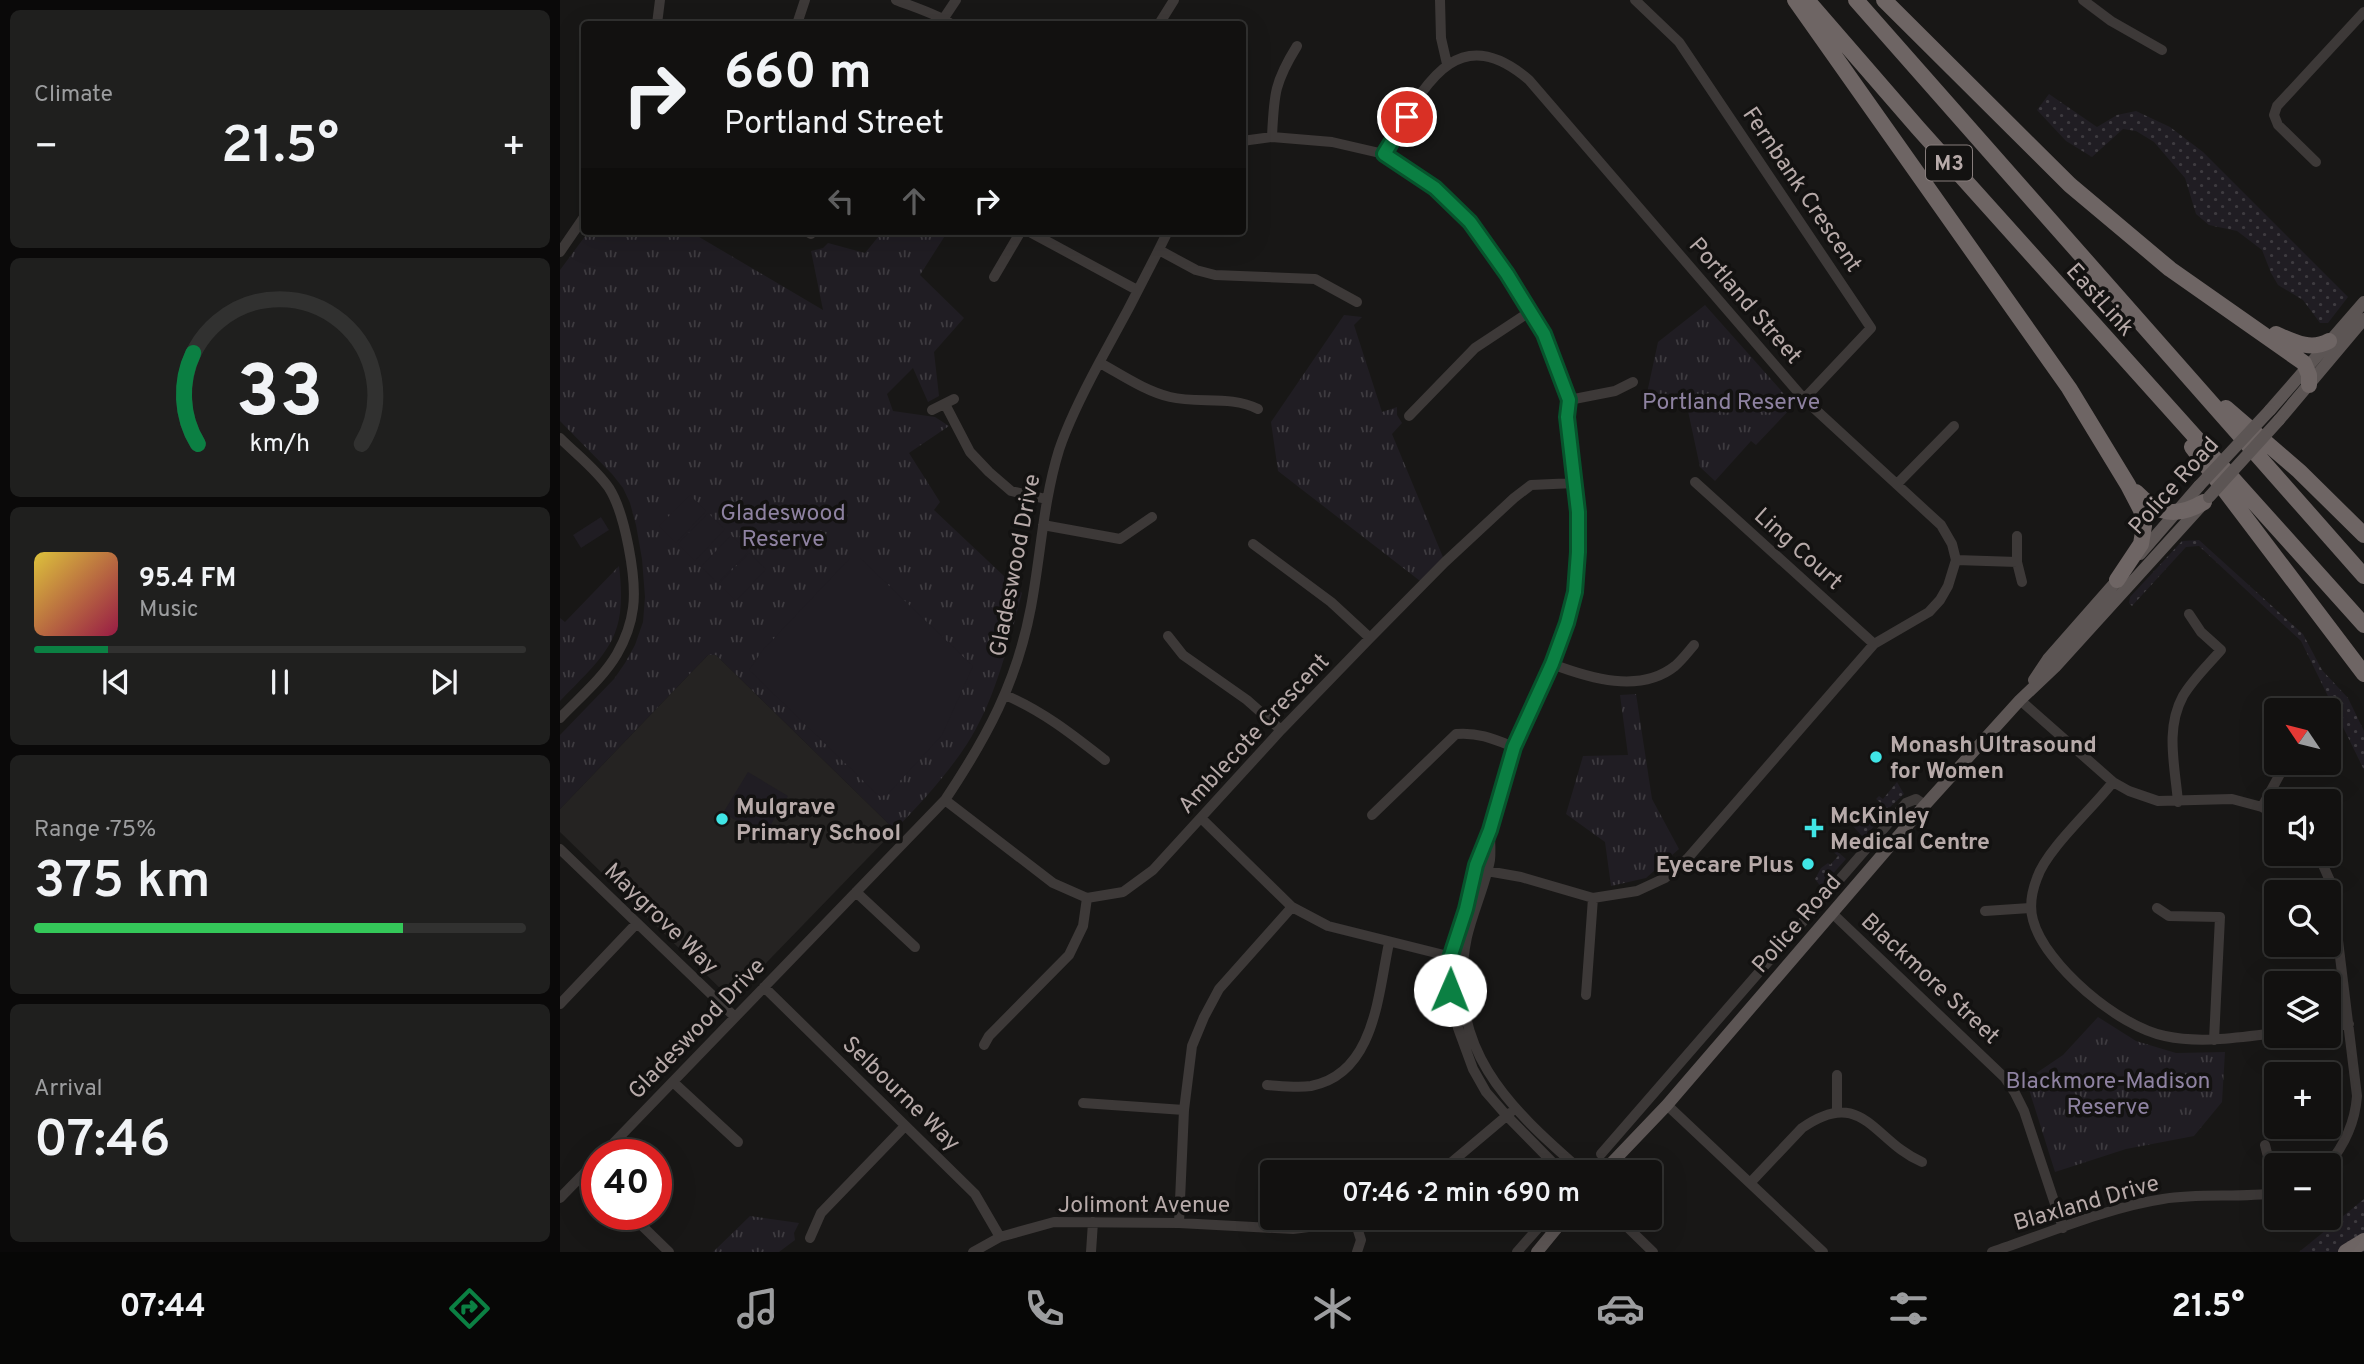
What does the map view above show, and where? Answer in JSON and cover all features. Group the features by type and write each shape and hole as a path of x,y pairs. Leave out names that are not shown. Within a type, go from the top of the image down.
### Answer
{"highway":[{"path":"1795,0 2061,378 2129,485 2141,510 2144,526 2141,544 2117,580"},
{"name":"EastLink","path":"1807,0 2364,625"},
{"name":"EastLink","path":"1856,0 2364,576"},
{"path":"1884,0 2070,186 2171,269 2307,367 2309,385"},
{"path":"2245,320 2303,345 2318,345 2329,341"},
{"path":"2093,323 2230,496 2364,674"},
{"path":"2180,368 2299,471 2364,535"},
{"path":"2129,485 2147,505 2163,512 2192,509 2204,495"},
{"path":"2346,1252 2364,1241"}],"main road":[{"name":"Police Road","path":"1615,1160 1667,1105 1924,805 2020,700 2055,667 2204,495 2270,410 2364,302"},
{"name":"Police Road","path":"2204,495 2279,420 2364,319"},
{"name":"Police Road","path":"2020,700 2049,659 2177,512"},
{"path":"1537,1252 1555,1230"}],"street":[{"path":"657,21 660,0"},
{"path":"798,21 805,0"},
{"path":"896,0 948,21 956,0"},
{"path":"1161,21 1174,0"},
{"path":"1384,154 1431,79 1447,64 1441,38 1440,0"},
{"name":"Fernbank Crescent","path":"1635,0 1679,42 1871,328 1804,399"},
{"path":"2083,0 2111,21 2162,50"},
{"path":"2316,162 2278,125 2274,115 2277,106 2364,12"},
{"path":"1272,137 1274,94 1282,70 1297,46"},
{"name":"Portland Street","path":"1447,64 1470,56 1491,56 1511,65 1529,80 1804,399 1941,525 1952,544 1956,560"},
{"path":"1246,140 1272,137 1332,142 1384,154 1435,188 1470,222 1531,311 1544,334 1569,400 1567,417 1575,483 1578,552 1575,592 1552,664 1514,747 1490,830 1476,865 1466,909 1450,958 1448,982 1464,1047 1486,1092 1550,1160"},
{"path":"560,252 581,221"},
{"path":"994,276 1019,235"},
{"path":"1035,235 1137,290"},
{"name":"Gladeswood Drive","path":"618,1139 945,800 979,749 1006,695 1018,660 1029,619 1046,499 1060,448 1082,395 1166,235"},
{"path":"1159,250 1196,270 1215,275 1315,279 1357,302"},
{"path":"1409,416 1475,348 1531,311"},
{"path":"1100,363 1151,391 1171,398 1245,402 1258,409"},
{"path":"1569,400 1615,391 1633,382"},
{"path":"932,410 950,401 970,452 989,472 1011,491 1046,499"},
{"path":"1897,484 1954,426"},
{"path":"560,438 603,481 620,510 634,606 625,639 617,655 560,718"},
{"name":"Ling Court","path":"1695,482 1874,644"},
{"name":"Amblecote Crescent","path":"1087,898 1123,892 1153,870 1370,638 1445,562 1531,485 1575,483"},
{"path":"1043,524 1120,539 1152,517"},
{"path":"2017,536 2017,562 2022,582"},
{"path":"1253,544 1331,602 1370,638"},
{"path":"1476,865 1487,871 1521,877 1593,898 1637,891 1665,878 1688,858 1874,644 1930,612 1948,586 1956,560 2017,562"},
{"path":"2178,802 2172,737 2176,713 2184,695 2221,650 2201,632 2189,614"},
{"path":"1168,636 1183,655 1247,700 1282,730"},
{"path":"1552,664 1583,676 1614,681 1647,680 1675,667 1694,645"},
{"path":"1006,695 1031,706 1062,725 1105,760"},
{"path":"2020,700 2113,782 2158,801 2232,799 2262,807 2279,775"},
{"path":"1372,815 1456,734 1484,735 1514,747"},
{"path":"2113,782 2042,866 2030,908 2038,934 2049,954 2118,1016 2145,1030 2162,1036 2200,1041 2264,1034"},
{"path":"1601,1154 1906,803 1916,799 1924,805"},
{"path":"945,800 1052,883 1087,898 1083,926 1069,955 989,1036 984,1045"},
{"path":"1202,820 1292,907 1328,926 1450,958 1464,959"},
{"path":"1490,830 1490,857 1464,959 1464,1005 1468,1026 1479,1056 1492,1080 1515,1108 1570,1160"},
{"path":"1867,848 1873,866"},
{"name":"Maygrove Way","path":"560,849 735,1017"},
{"path":"2323,866 2331,883 2357,1097 2352,1127 2337,1153"},
{"path":"856,892 915,947"},
{"path":"1586,995 1593,898"},
{"path":"1179,1223 1184,1110 1192,1046 1219,989 1292,907"},
{"path":"1984,911 2030,908"},
{"path":"2157,908 2169,916 2220,917 2214,1040"},
{"name":"Blackmore Street","path":"1832,913 2005,1078 2024,1111 2063,1228"},
{"path":"560,1004 637,923"},
{"path":"1268,1085 1312,1086 1343,1071 1356,1059 1365,1044 1370,1027 1389,943"},
{"name":"Selbourne Way","path":"764,987 975,1194 1000,1237"},
{"path":"2341,1025 2349,1024"},
{"path":"1694,1048 1706,1059"},
{"path":"1837,1075 1837,1111"},
{"path":"673,1082 738,1142"},
{"path":"1083,1103 1184,1110"},
{"path":"1667,1105 1823,1252"},
{"path":"1454,1160 1515,1108"},
{"path":"1750,1183 1802,1128 1823,1115 1837,1111 1850,1113 1871,1124 1903,1153 1922,1162"},
{"path":"810,1238 821,1213 905,1126"},
{"path":"2265,1145 2267,1153"},
{"path":"560,1198 581,1176"},
{"name":"Blaxland Drive","path":"1992,1252 2140,1203 2199,1195 2264,1195"},
{"name":"Jolimont Avenue","path":"973,1252 1000,1237 1054,1222 1179,1223 1260,1227"},
{"path":"1091,1252 1093,1222"},
{"path":"646,1230 668,1252"},
{"path":"1357,1252 1361,1240 1360,1230"},
{"path":"1517,1252 1537,1230"},
{"path":"1630,1230 1653,1252"}],"shaded area":[{"name":"Mulgrave Primary School","path":"708,655 716,655 895,830 734,996 728,996 560,832 560,809"}],"green space":[{"path":"2049,94 2097,127 2117,115 2136,111 2170,127 2203,152 2348,297 2328,323 2320,323 2303,300 2278,285 2262,250 2237,231 2209,225 2196,214 2185,178 2154,142 2136,131 2123,129 2092,157 2066,141 2037,110"},
{"name":"Gladeswood Reserve","path":"586,235 696,235 823,310 811,251 823,248 828,243 865,253 880,235 945,235 920,275 964,318 934,352 939,396 928,402 913,368 887,394 893,411 935,417 949,426 909,453 940,502 934,510 1022,593 1000,671 977,727 942,778 895,830 716,655 708,655 560,809 560,735 614,679 625,663 643,622 645,597 636,525 623,488 560,421 560,270"},
{"name":"Portland Reserve","path":"1705,305 1794,405 1756,445 1751,441 1715,481 1700,467 1688,411 1681,396 1647,393 1658,342"},
{"path":"1344,315 1362,317 1354,325 1382,412 1397,407 1397,415 1402,423 1392,434 1445,562 1424,584 1278,471 1271,422"},
{"path":"690,495 706,511 676,543 659,526"},
{"path":"708,513 725,529 695,561 678,544"},
{"path":"601,517 609,530 581,548 573,535"},
{"path":"731,535 748,552 718,583 701,567"},
{"path":"2199,540 2303,634 2322,670 2348,698 2364,731 2364,770 2342,725 2342,698 2329,698 2301,641 2199,546 2186,547 2132,606 2129,603 2130,597 2182,541"},
{"path":"749,553 766,569 736,601 719,584"},
{"path":"850,558 860,558 973,666 942,735 887,795 879,796 749,670 762,651"},
{"path":"619,566 621,591 617,628 602,656 560,701 560,618 565,622"},
{"path":"1636,694 1652,799 1679,849 1646,878 1611,886 1605,842 1566,814 1583,756 1628,755 1620,695"},
{"path":"748,772 788,796 764,836 723,813"},
{"path":"1897,782 1904,794 1888,809 1876,799 1879,796 1883,799"},
{"path":"1867,816 1876,824 1864,838 1849,822 1854,817 1861,823"},
{"path":"1831,846 1846,859 1821,887 1815,879 1821,868 1828,863 1830,865 1838,856 1829,848"},
{"name":"Blackmore-Madison Reserve","path":"2098,1017 2136,1041 2176,1053 2225,1052 2222,1102 2194,1136 2126,1149 2055,1172 2026,1080 2063,1055"},
{"path":"2364,1199 2364,1252 2299,1252 2326,1230 2341,1230 2341,1218"},
{"path":"750,1216 799,1223 794,1233 795,1240 779,1252 713,1252"}],"place":[{"name":"Monash Ultrasound for Women","path":"1876,757"},
{"name":"Mulgrave Primary School","path":"722,819"},
{"name":"McKinley Medical Centre","path":"1814,828"},
{"name":"Eyecare Plus","path":"1808,864"}],"route":[{"path":"1407,117 1384,154 1435,188 1470,222 1507,274 1544,334 1569,400 1567,417 1578,512 1575,592 1567,623 1552,664 1514,747 1490,830 1476,865 1466,909 1452,948 1448,973 1450,990"}]}
